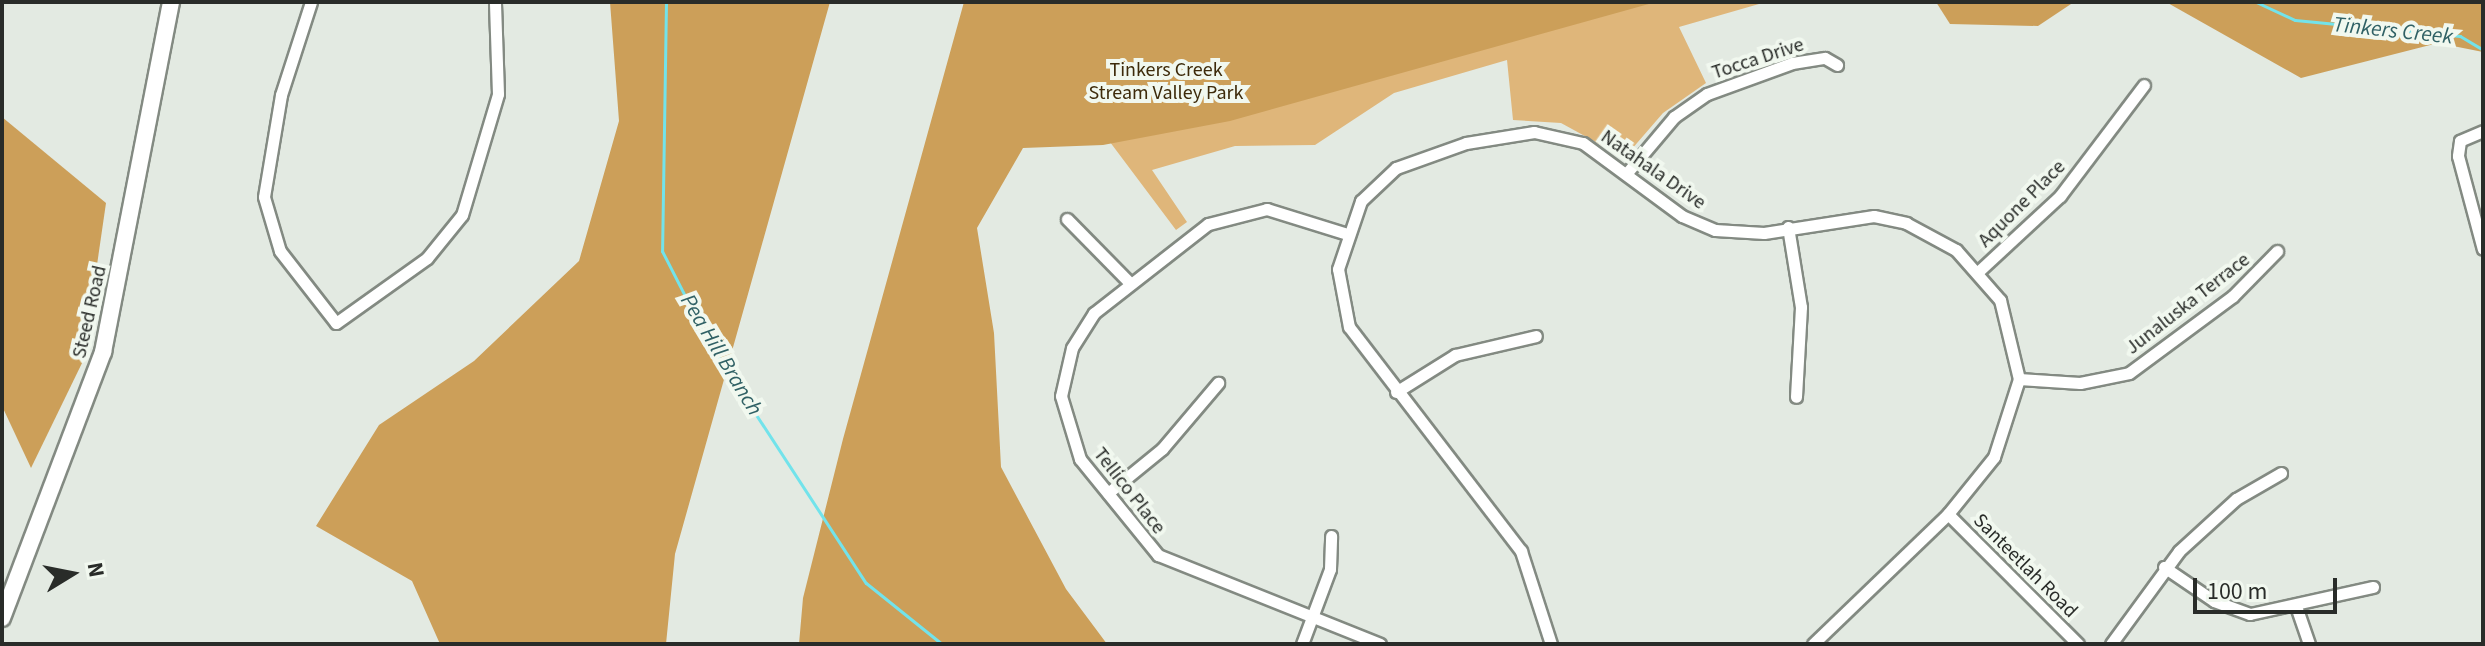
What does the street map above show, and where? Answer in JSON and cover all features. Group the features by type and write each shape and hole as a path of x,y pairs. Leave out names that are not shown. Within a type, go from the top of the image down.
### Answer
{"street":[{"name":"Steed Road","path":"2,618 103,352 171,2"},
{"path":"311,2 281,95 264,197 280,251 336,323 427,258 462,215 498,94 495,2"},
{"name":"Tocca Drive","path":"1626,174 1674,117 1707,94 1792,63 1825,58 1837,65"},
{"name":"Aquone Place","path":"1980,270 2060,196 2144,85"},
{"path":"2483,131 2460,141 2458,156 2483,249"},
{"name":"Natahala Drive","path":"1551,644 1521,551 1396,392 1343,313 1338,269 1344,233 1361,201 1396,168 1492,137 1571,137 1692,222 1746,234 1788,227 1892,219 1933,236 1980,270 2010,323 2019,379 1994,457 1948,514 1813,644"},
{"name":"Tellico Place","path":"1344,233 1288,211 1234,213 1198,230 1130,283 1086,323 1062,384 1071,445 1108,493 1169,562 1315,612 1380,644"},
{"path":"1067,219 1130,283"},
{"path":"1788,227 1801,307 1796,397"},
{"name":"Junaluska Terrace","path":"2019,379 2080,383 2129,373 2233,296 2277,251"},
{"path":"1396,392 1455,355 1536,336"},
{"path":"1108,493 1162,449 1218,383"},
{"path":"2111,644 2164,567 2236,499 2281,473"},
{"name":"Santeetlah Road","path":"1948,514 2078,644"},
{"path":"1302,644 1330,569 1331,536"},
{"path":"2164,567 2238,612 2297,609 2373,587"},
{"path":"2297,609 2309,644"}],"green space":[{"path":"610,2 830,2 675,554 666,644 440,644 412,581 316,526 379,425 474,361 579,261 619,121"},
{"path":"964,2 1656,2 1230,121 1103,145 1023,148 977,228 994,333 1001,467 1066,589 1107,644 799,644 803,598 843,439"},
{"name":"Tinkers Creek Stream Valley Park","path":"1005,2 1766,2 1679,27 1706,83 1663,113 1631,150 1616,153 1561,123 1513,120 1507,60 1394,93 1315,145 1235,146 1152,170 1187,222 1176,230"},
{"path":"1936,2 2074,2 2038,26 1950,24"},
{"path":"2166,2 2483,2 2483,52 2438,43 2301,78"},
{"path":"2,117 106,203 83,361 31,468 2,406"}],"waterway":[{"name":"Pea Hill Branch","path":"666,2 662,251 708,341 866,583 942,644"},
{"name":"Tinkers Creek","path":"2256,2 2295,20 2460,36 2483,50"}]}
